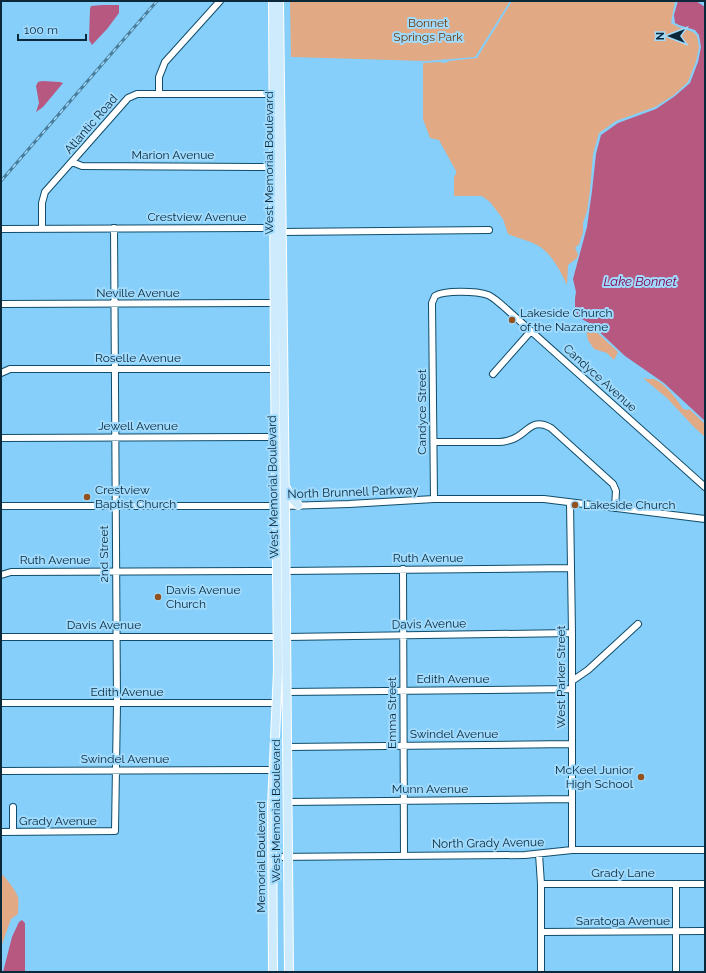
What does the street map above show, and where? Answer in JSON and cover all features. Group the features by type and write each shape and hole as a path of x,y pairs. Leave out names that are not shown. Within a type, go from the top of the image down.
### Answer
{"main road":[{"name":"West Memorial Boulevard","path":"273,1 273,42 277,94"},
{"name":"West Memorial Boulevard","path":"278,670 282,638 281,571 276,505 276,437 279,369 277,94 279,1"},
{"name":"West Memorial Boulevard","path":"278,230 275,351 283,389 285,486 278,624 286,652 289,972"},
{"path":"285,486 290,496 298,505"},
{"name":"Memorial Boulevard","path":"273,972 272,857 278,670"}],"street":[{"path":"159,94 159,76 165,62 220,1"},
{"name":"Atlantic Road","path":"42,228 43,198 45,192 128,98 137,94 277,94"},
{"name":"Marion Avenue","path":"72,162 82,166 277,166"},
{"name":"Crestview Avenue","path":"1,228 489,230"},
{"name":"2nd Street","path":"114,228 114,437 117,637 115,831"},
{"name":"Candyce Avenue","path":"433,326 432,303 435,296 442,293 477,292 490,295 705,487"},
{"name":"Neville Avenue","path":"1,304 275,303"},
{"name":"Candyce Street","path":"433,326 434,499"},
{"path":"493,374 531,331"},
{"name":"Roselle Avenue","path":"1,373 10,369 279,369"},
{"path":"434,442 506,441 519,437 528,427 540,424 546,425 613,484 616,491 615,508"},
{"name":"Jewell Avenue","path":"1,438 276,437"},
{"name":"North Brunnell Parkway","path":"1,506 285,506 434,499 544,499 705,519"},
{"name":"West Parker Street","path":"570,503 572,633 572,850"},
{"name":"Ruth Avenue","path":"1,575 12,572 571,568"},
{"name":"Emma Street","path":"403,569 404,856"},
{"path":"572,681 588,670 638,624"},
{"name":"Davis Avenue","path":"1,637 282,638 572,633"},
{"name":"Edith Avenue","path":"286,692 572,689"},
{"name":"Edith Avenue","path":"1,703 277,703"},
{"name":"Swindel Avenue","path":"287,747 572,744"},
{"name":"Swindel Avenue","path":"1,771 274,770"},
{"name":"Munn Avenue","path":"288,802 572,799"},
{"path":"13,807 13,832"},
{"name":"Grady Avenue","path":"1,832 115,831"},
{"name":"North Grady Avenue","path":"272,857 539,854 572,850 705,850"},
{"path":"539,854 541,884 541,972"},
{"name":"Grady Lane","path":"541,884 705,884"},
{"path":"676,884 676,972"},
{"name":"Saratoga Avenue","path":"541,932 705,931"}],"green space":[{"name":"Bonnet Springs Park","path":"290,1 510,1 475,57 426,61 291,57"},
{"path":"512,1 675,1 671,23 693,32 697,36 699,47 696,61 688,82 674,95 655,107 616,121 599,133 593,154 590,191 587,211 583,223 583,232 579,245 575,248 578,254 577,258 568,265 567,285 562,274 547,252 537,245 508,234 503,219 490,202 482,196 454,196 454,177 456,171 439,140 430,138 423,119 423,63 445,63 449,61 477,58"},
{"path":"585,323 618,352 614,360 607,353 594,349 588,340"},
{"path":"643,378 657,380 666,387 683,409 689,409 704,423 705,437 667,398"},
{"path":"1,874 8,881 18,897 18,914 11,919 1,947"}],"water":[{"name":"Lake Bonnet","path":"678,1 696,1 705,7 705,421 664,383 625,356 591,324 578,317 575,307 576,292 573,279 587,227 596,154 601,135 618,123 656,109 675,96 690,83 698,62 701,47 699,35 695,30 675,23 674,15"},
{"path":"119,5 119,13 92,45 89,40 90,9 91,6"},
{"path":"38,82 63,83 43,107 36,112 39,103 36,86"},
{"path":"22,920 25,923 25,972 3,972 12,937 19,922"}],"railway":[{"path":"1,181 157,1"}],"place":[{"name":"Lakeside Church of the Nazarene","path":"512,320"},
{"name":"Crestview Baptist Church","path":"87,497"},
{"name":"Lakeside Church","path":"575,505"},
{"name":"Davis Avenue Church","path":"158,597"},
{"name":"McKeel Junior High School","path":"641,777"}]}
